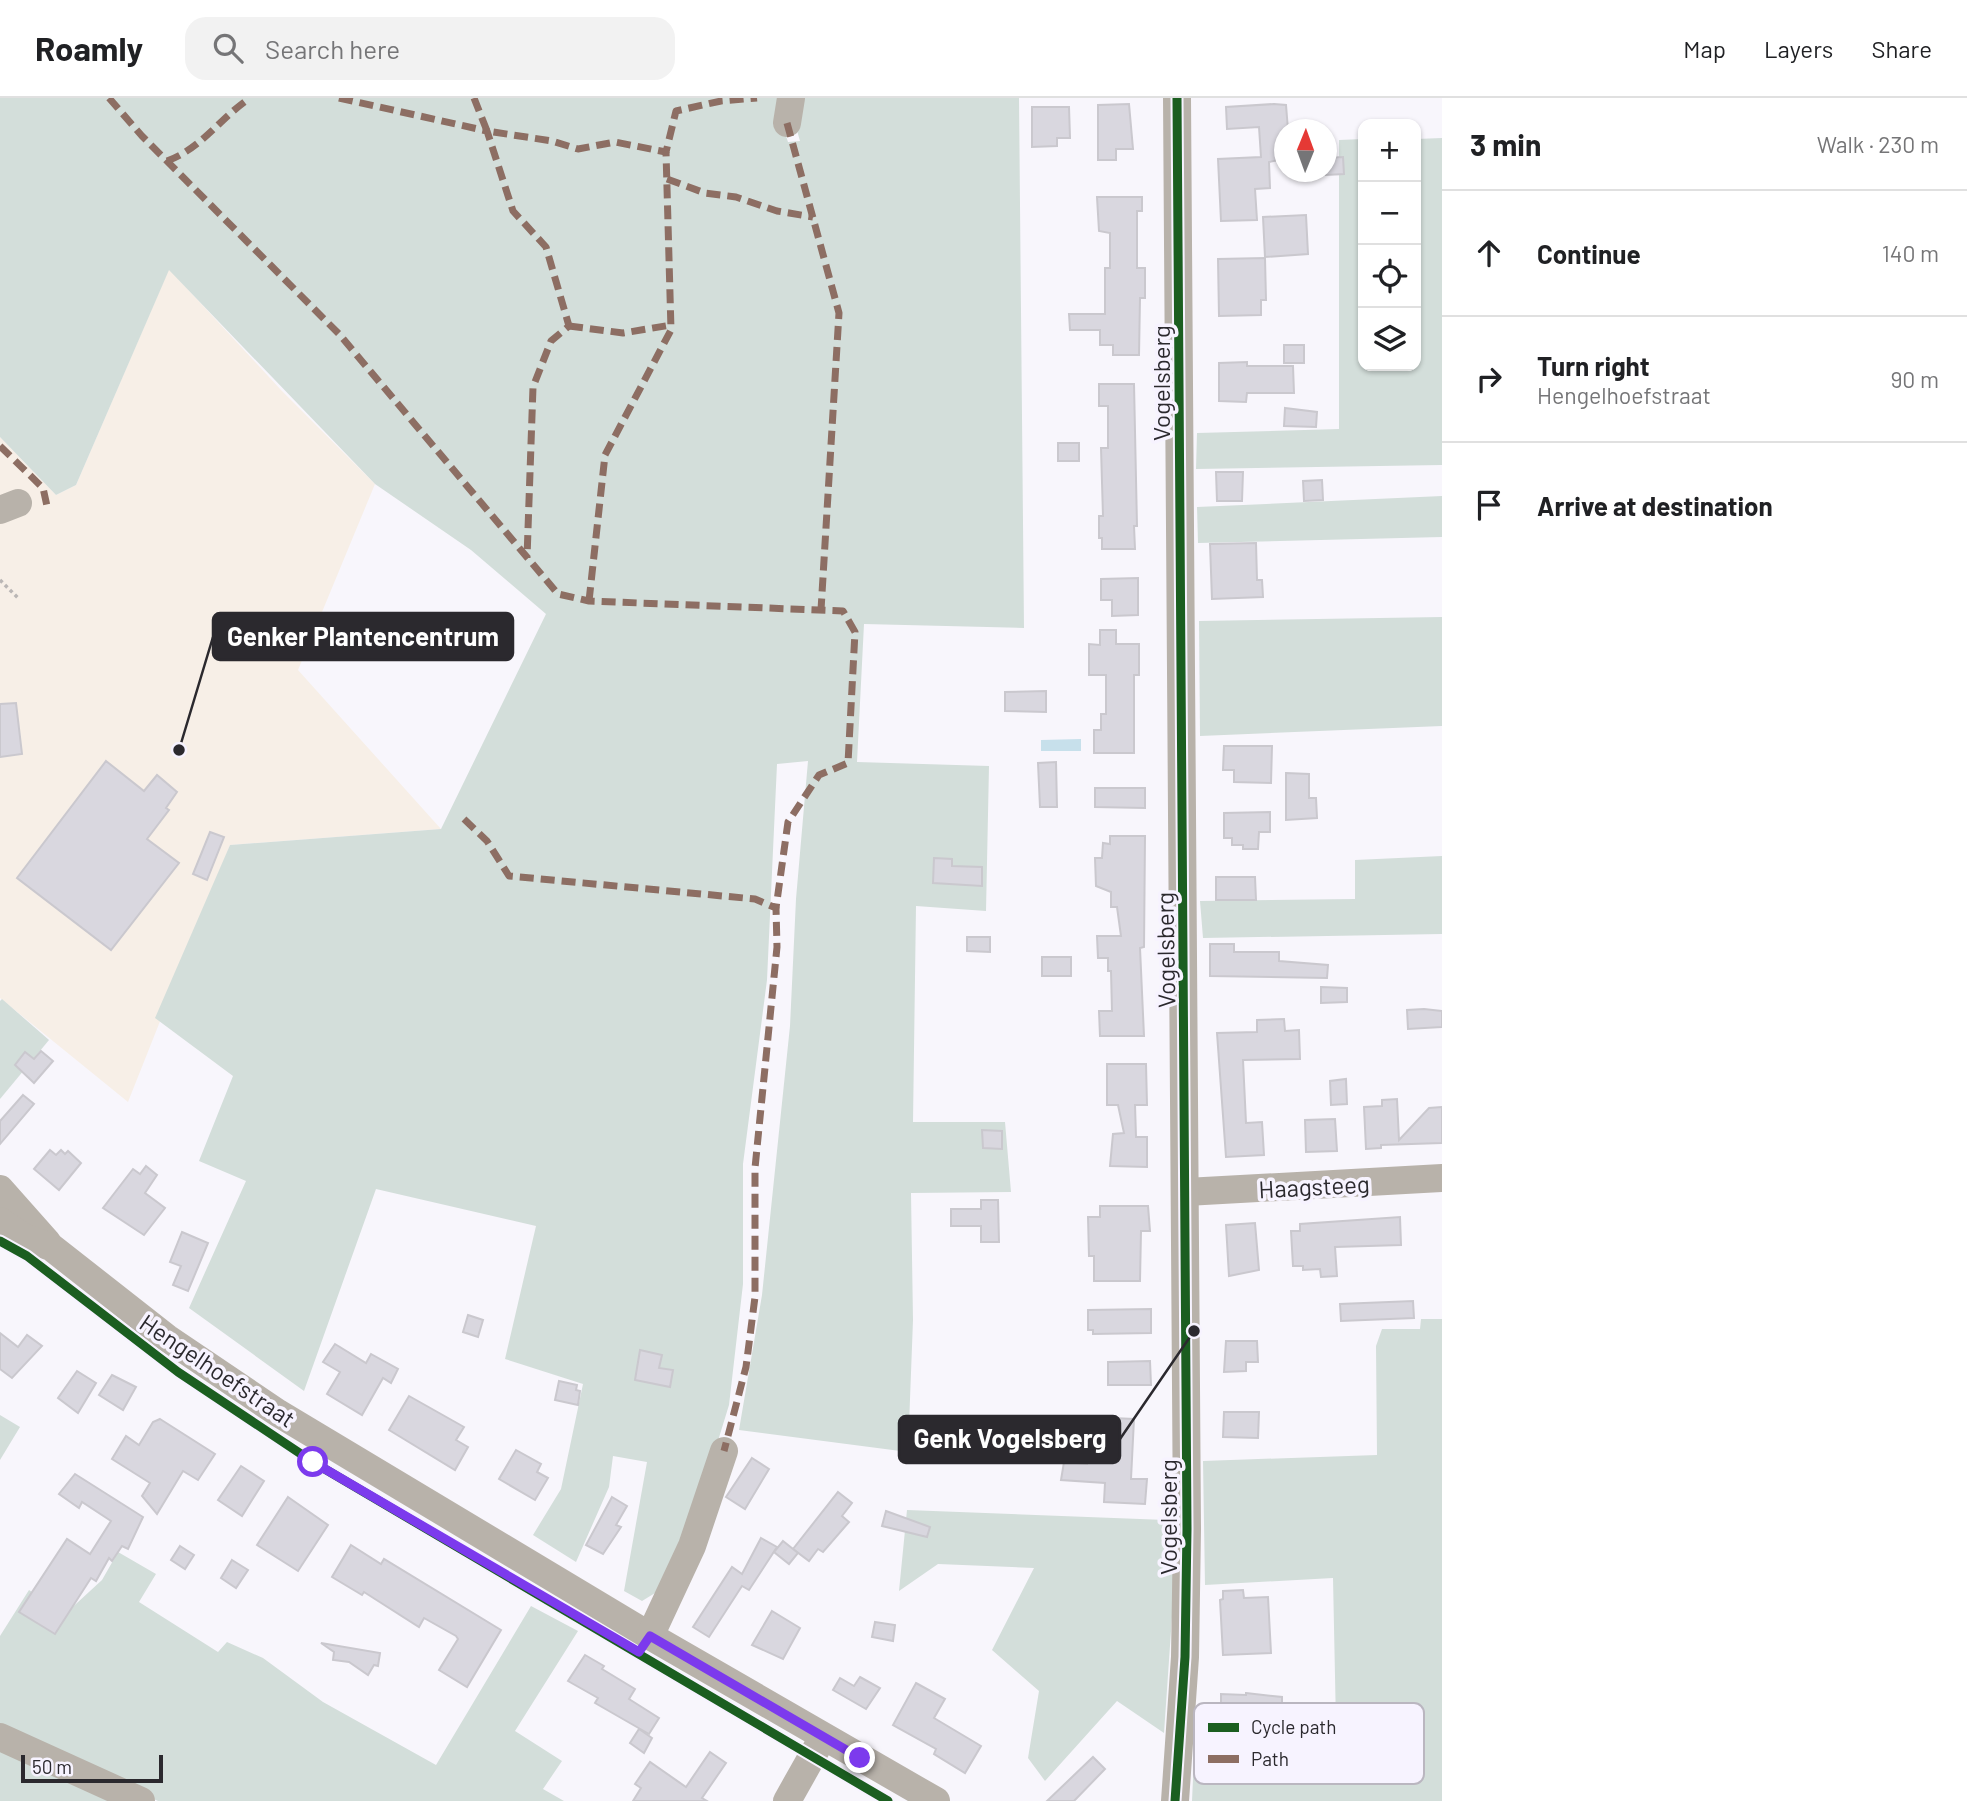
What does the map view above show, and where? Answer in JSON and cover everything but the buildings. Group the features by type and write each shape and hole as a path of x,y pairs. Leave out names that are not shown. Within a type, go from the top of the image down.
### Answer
{"street":[{"name":"Vogelsberg","path":"1175,1801 1185,1657 1186,1192 1177,98"},
{"name":"Haagsteeg","path":"1186,1192 1442,1178"},
{"name":"Hengelhoefstraat","path":"0,1189 51,1247 167,1338 278,1413 650,1636 936,1801"},
{"name":"Hengelhoefstraat","path":"0,1221 25,1237 51,1247"},
{"path":"650,1636 692,1546 724,1451"},
{"path":"0,1737 141,1801"},
{"path":"787,1801 823,1737"}],"path":[{"path":"0,580 18,598"}],"shaded area":[{"path":"0,98 781,98 779,114 788,142 800,141 796,127 804,98 1019,98 1024,628 864,624 857,762 989,766 986,911 916,906 913,1122 1005,1122 1011,1192 911,1193 913,1320 908,1452 739,1430 762,1295 790,1026 796,899 808,761 777,764 767,980 743,1164 743,1284 729,1405 709,1470 660,1590 642,1601 624,1591 647,1462 613,1456 609,1487 576,1562 533,1535 561,1489 583,1384 505,1359 536,1226 376,1189 304,1391 189,1308 246,1181 199,1161 233,1076 155,1018 230,845 441,829 546,614 471,550 375,484 169,270 76,485 56,495 0,437"},
{"path":"1442,138 1442,465 1196,469 1197,433 1339,429 1339,140 1358,139 1358,371 1421,371 1421,139"},
{"path":"169,269 281,390 375,484 298,670 441,829 230,845 128,1102 0,998 0,437 56,495 76,485"},
{"path":"1442,496 1442,537 1198,543 1197,507"},
{"path":"1442,617 1442,726 1200,736 1199,621"},
{"path":"1442,856 1442,934 1203,938 1200,901 1355,899 1355,860"},
{"path":"2,999 49,1040 0,1099 0,1001"},
{"path":"1421,1319 1442,1319 1442,1801 1192,1801 1194,1756 1194,1784 1424,1784 1424,1703 1336,1703 1333,1578 1205,1585 1203,1461 1377,1455 1376,1346 1382,1329 1420,1329"},
{"path":"0,1415 20,1427 0,1460"},
{"path":"907,1510 1166,1520 1167,1572 1175,1573 1164,1733 1117,1701 1045,1781 1028,1758 1039,1691 992,1650 1034,1568 938,1564 899,1591"},
{"path":"118,1552 156,1574 139,1602 218,1652 227,1642 263,1658 323,1702 436,1765 531,1606 578,1631 515,1731 562,1761 543,1789 564,1801 158,1801 0,1732 0,1636 29,1590 65,1614 102,1580"},
{"path":"0,1750 111,1801 0,1801"}],"water":[{"path":"1081,739 1081,751 1041,751 1041,740"}],"marked path":[{"path":"109,98 142,136 339,334 558,594 589,601 843,611 855,632 848,763 819,775 788,822 776,908"},
{"path":"167,161 190,149 250,98"},
{"path":"339,98 487,131 513,211 546,247 569,326 551,341 533,387 527,558"},
{"path":"474,98 487,131 552,141 578,149 615,142 666,152 676,111 721,101 757,98"},
{"path":"787,123 839,313 821,610"},
{"path":"589,601 605,455 671,330 666,152"},
{"path":"667,179 705,193 736,197 777,211 813,217"},
{"path":"569,326 623,333 671,325"},
{"path":"0,446 43,488 47,506"},
{"path":"464,819 487,841 509,876 755,899 776,908 777,947 755,1168 755,1297 746,1367 724,1451"}],"cycle path":[{"path":"1175,1801 1185,1657 1187,1529 1177,98"},
{"path":"0,1241 27,1256 178,1372 313,1462 888,1801"}],"place":[{"name":"Genker Plantencentrum","path":"179,750"},
{"name":"Genk Vogelsberg","path":"1194,1331"}],"route":[{"path":"313,1462 639,1652 650,1636 860,1758"}]}
